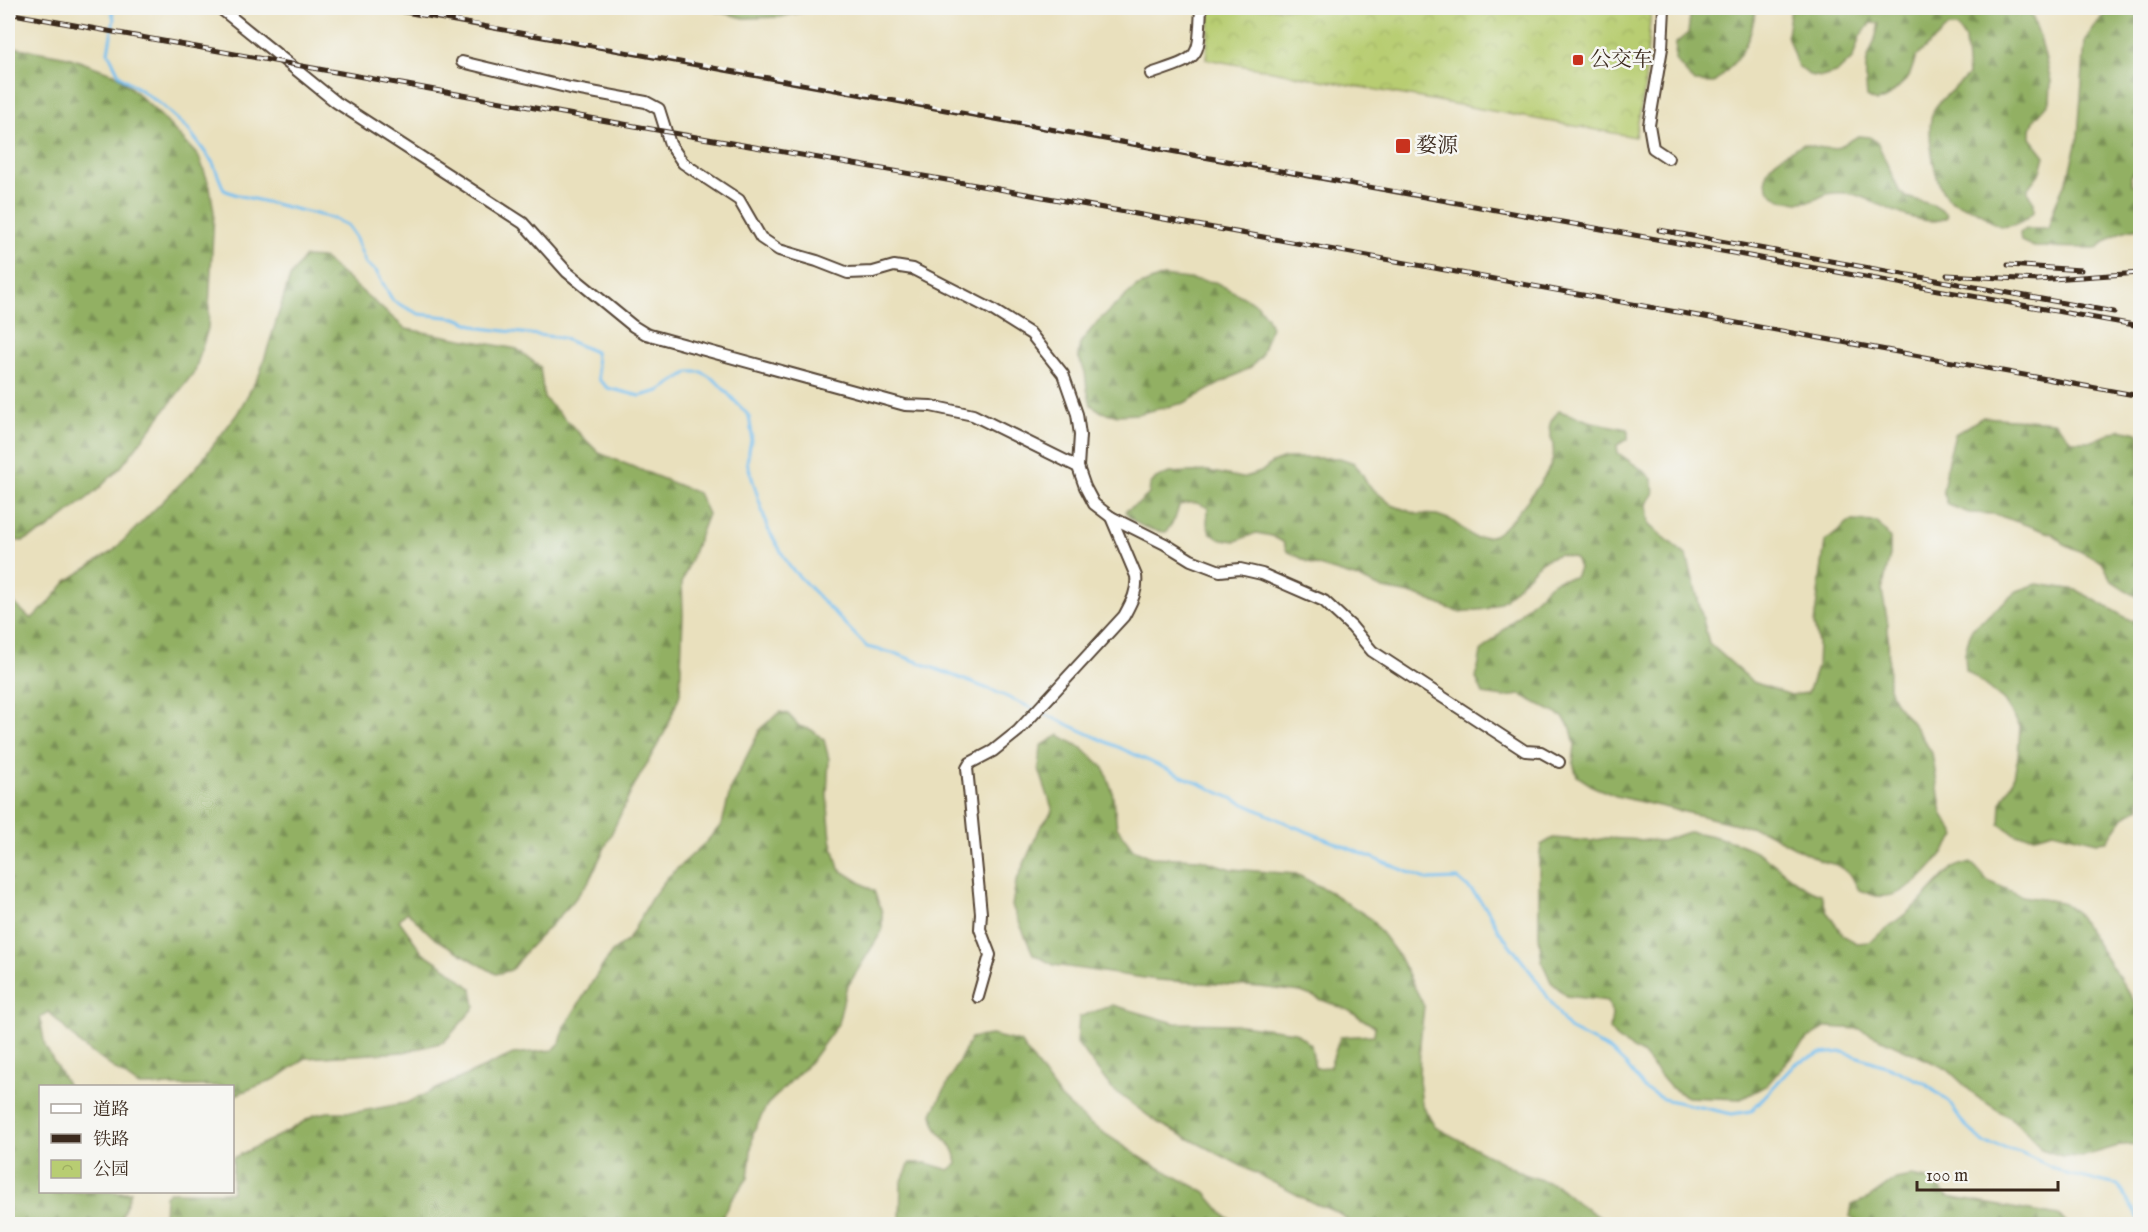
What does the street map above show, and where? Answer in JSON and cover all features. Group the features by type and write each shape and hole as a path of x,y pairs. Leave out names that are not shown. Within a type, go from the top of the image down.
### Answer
{"street":[{"path":"220,8 336,102 524,223 567,272 646,334 905,405 931,406 973,415 1078,467"},
{"path":"1151,74 1190,60 1199,48 1201,8"},
{"path":"1664,8 1662,48 1649,125 1653,148 1668,158"},
{"path":"462,62 570,88 646,102 659,109 670,144 683,163 740,200 761,238 779,250 848,273 873,272 894,266 913,269 1013,322 1031,334 1063,374 1077,414 1080,435 1078,467 1094,504 1112,517 1191,560 1220,571 1240,569 1262,574 1324,601 1352,627 1372,651 1525,751 1541,752 1559,762"},
{"path":"978,997 990,955 980,929 981,913 968,768 970,763 993,751 1018,731 1124,616 1136,591 1136,576 1112,517"}],"green space":[{"path":"713,8 819,8 781,17 744,18 715,11"},
{"path":"1211,8 1651,8 1644,92 1635,137 1206,59"},
{"path":"1691,8 1756,8 1748,40 1738,58 1714,83 1694,82 1675,60 1676,43 1688,33"},
{"path":"1791,8 2029,8 2040,37 2051,81 2050,102 2035,119 2031,129 2031,138 2045,156 2041,171 2028,188 2028,193 2034,202 2034,211 2016,224 1999,225 1981,213 1960,205 1943,192 1931,150 1930,126 1935,108 1968,75 1965,39 1957,27 1948,27 1916,57 1909,77 1887,98 1876,102 1867,97 1866,72 1868,57 1879,23 1871,23 1860,36 1853,58 1838,72 1822,77 1809,75 1797,65 1787,35"},
{"path":"2110,8 2140,8 2140,164 2131,176 2132,185 2140,187 2140,228 2117,234 2097,248 2034,247 2021,241 2020,233 2026,229 2048,229 2055,205 2068,177 2078,137 2085,42"},
{"path":"8,46 68,57 117,75 162,117 199,157 210,187 214,212 208,328 195,371 121,467 94,493 46,530 23,541 8,540"},
{"path":"1858,136 1870,137 1878,144 1899,191 1906,197 1933,205 1946,213 1947,217 1927,221 1915,219 1847,193 1827,194 1814,200 1797,202 1783,200 1771,193 1766,174 1778,158 1803,144 1832,149"},
{"path":"304,257 323,258 406,329 517,349 540,367 544,398 599,453 698,493 708,514 682,582 680,694 666,730 632,790 589,881 511,970 496,974 434,938 407,912 399,920 422,952 448,969 472,989 475,1007 444,1042 404,1052 306,1058 277,1078 234,1096 234,1085 138,1085 81,1045 49,1012 40,1018 45,1046 67,1085 39,1085 39,1193 131,1193 119,1224 8,1224 8,590 15,604 31,619 47,605 67,581 113,551 195,469 237,414 260,373 290,277"},
{"path":"1163,276 1215,282 1257,304 1271,327 1261,356 1251,367 1184,403 1137,414 1115,415 1102,412 1091,405 1085,372 1078,356 1080,343 1098,321 1136,287"},
{"path":"1559,411 1592,422 1628,429 1628,439 1617,445 1618,453 1652,479 1654,493 1647,504 1649,525 1687,556 1709,643 1753,682 1791,695 1808,693 1817,667 1818,643 1814,624 1825,542 1851,521 1877,522 1890,538 1890,555 1882,591 1888,624 1889,688 1895,702 1932,753 1942,813 1956,836 1932,867 1912,885 1890,896 1877,896 1859,890 1851,875 1837,865 1821,861 1762,830 1616,796 1594,787 1577,776 1573,763 1575,745 1571,728 1563,717 1521,695 1504,697 1483,694 1476,678 1481,652 1548,586 1557,580 1575,577 1579,568 1575,558 1559,554 1542,561 1504,600 1487,609 1458,612 1416,595 1383,589 1361,579 1312,564 1287,551 1283,542 1272,536 1256,533 1236,541 1219,539 1210,532 1207,523 1208,508 1200,504 1187,503 1179,506 1175,519 1166,532 1155,531 1143,526 1128,516 1125,511 1149,494 1150,485 1156,478 1170,473 1208,471 1242,478 1261,472 1272,463 1285,458 1340,458 1354,463 1367,484 1392,505 1417,514 1437,515 1451,520 1475,538 1492,536 1518,512 1537,488 1550,466 1554,450 1549,429 1553,418"},
{"path":"1983,417 2054,422 2072,441 2093,441 2121,429 2137,433 2140,437 2140,597 2112,581 2102,562 2063,543 2053,534 1994,514 1969,513 1948,505 1943,491 1955,434"},
{"path":"2037,584 2077,590 2130,620 2140,621 2140,807 2124,817 2107,841 2097,842 2053,831 2035,836 2016,835 2000,824 2001,803 2013,781 2018,756 2020,726 2004,701 1966,670 1965,653 1971,630 2017,591"},
{"path":"780,712 788,714 799,726 812,730 824,740 829,759 827,795 831,839 839,869 874,891 882,912 882,931 846,989 838,1024 812,1060 767,1105 753,1133 748,1178 732,1199 723,1215 722,1224 166,1224 164,1221 165,1196 168,1193 234,1193 234,1158 290,1130 314,1115 328,1112 357,1112 406,1103 513,1054 553,1050 560,1043 565,1026 596,976 612,952 628,940 651,899 667,878 722,824 731,787 761,728"},
{"path":"1059,735 1082,748 1104,768 1112,790 1117,827 1133,849 1151,857 1200,859 1231,869 1296,874 1330,892 1370,918 1398,955 1424,1006 1419,1081 1422,1104 1435,1127 1524,1174 1556,1185 1601,1218 1625,1224 1352,1224 1339,1213 1311,1202 1157,1122 1112,1089 1077,1043 1079,1017 1113,1005 1175,1023 1234,1024 1295,1032 1311,1045 1315,1068 1330,1067 1340,1037 1374,1035 1375,1027 1348,1010 1301,992 1158,980 1054,965 1033,954 1012,906 1016,882 1040,828 1053,811 1039,769 1041,746"},
{"path":"1688,832 1732,841 1749,848 1803,886 1821,894 1827,912 1844,936 1857,943 1869,942 1917,905 1953,867 1971,862 1988,881 2022,896 2061,902 2076,912 2140,1010 2140,1144 2122,1145 2081,1157 2062,1156 2041,1149 2030,1135 2012,1119 1977,1097 1947,1069 1860,1029 1827,1027 1808,1038 1767,1085 1741,1099 1687,1097 1670,1087 1642,1054 1618,1040 1610,1030 1612,1014 1608,1001 1567,996 1551,982 1542,962 1539,936 1539,862 1541,845 1553,838 1591,841 1606,838 1662,841"},
{"path":"991,1035 1020,1042 1059,1096 1087,1122 1148,1162 1205,1192 1226,1217 1244,1224 900,1224 901,1183 910,1163 926,1163 949,1170 957,1164 954,1151 937,1129 932,1114 971,1038"},
{"path":"1911,1176 1933,1180 1948,1197 2059,1216 2068,1224 1860,1224 1850,1217 1852,1205 1869,1198 1896,1179"}],"waterway":[{"path":"111,8 114,19 108,52 120,76 159,103 188,129 213,163 224,190 332,218 347,225 355,236 366,264 376,271 393,301 419,314 456,318 481,328 562,338 595,352 599,380 608,388 640,396 659,391 689,372 702,372 716,381 749,416 752,435 747,462 768,529 790,567 867,647 897,654 996,692 1293,826 1428,880 1458,879 1487,909 1499,931 1533,975 1569,1029 1610,1050 1627,1066 1645,1089 1663,1099 1732,1114 1751,1111 1795,1064 1819,1054 1843,1052 1889,1067 1924,1083 1948,1101 1964,1124 1984,1143 2020,1152 2066,1174 2118,1185 2140,1221"}],"railway":[{"path":"383,8 2140,326"},
{"path":"8,13 993,188 2140,396"},
{"path":"1659,230 2114,312"},
{"path":"2008,265 2081,270"},
{"path":"1947,275 2037,280 2140,273"}],"place":[{"name":"公交车","path":"1578,60"},
{"name":"婺源","path":"1403,146"}]}
